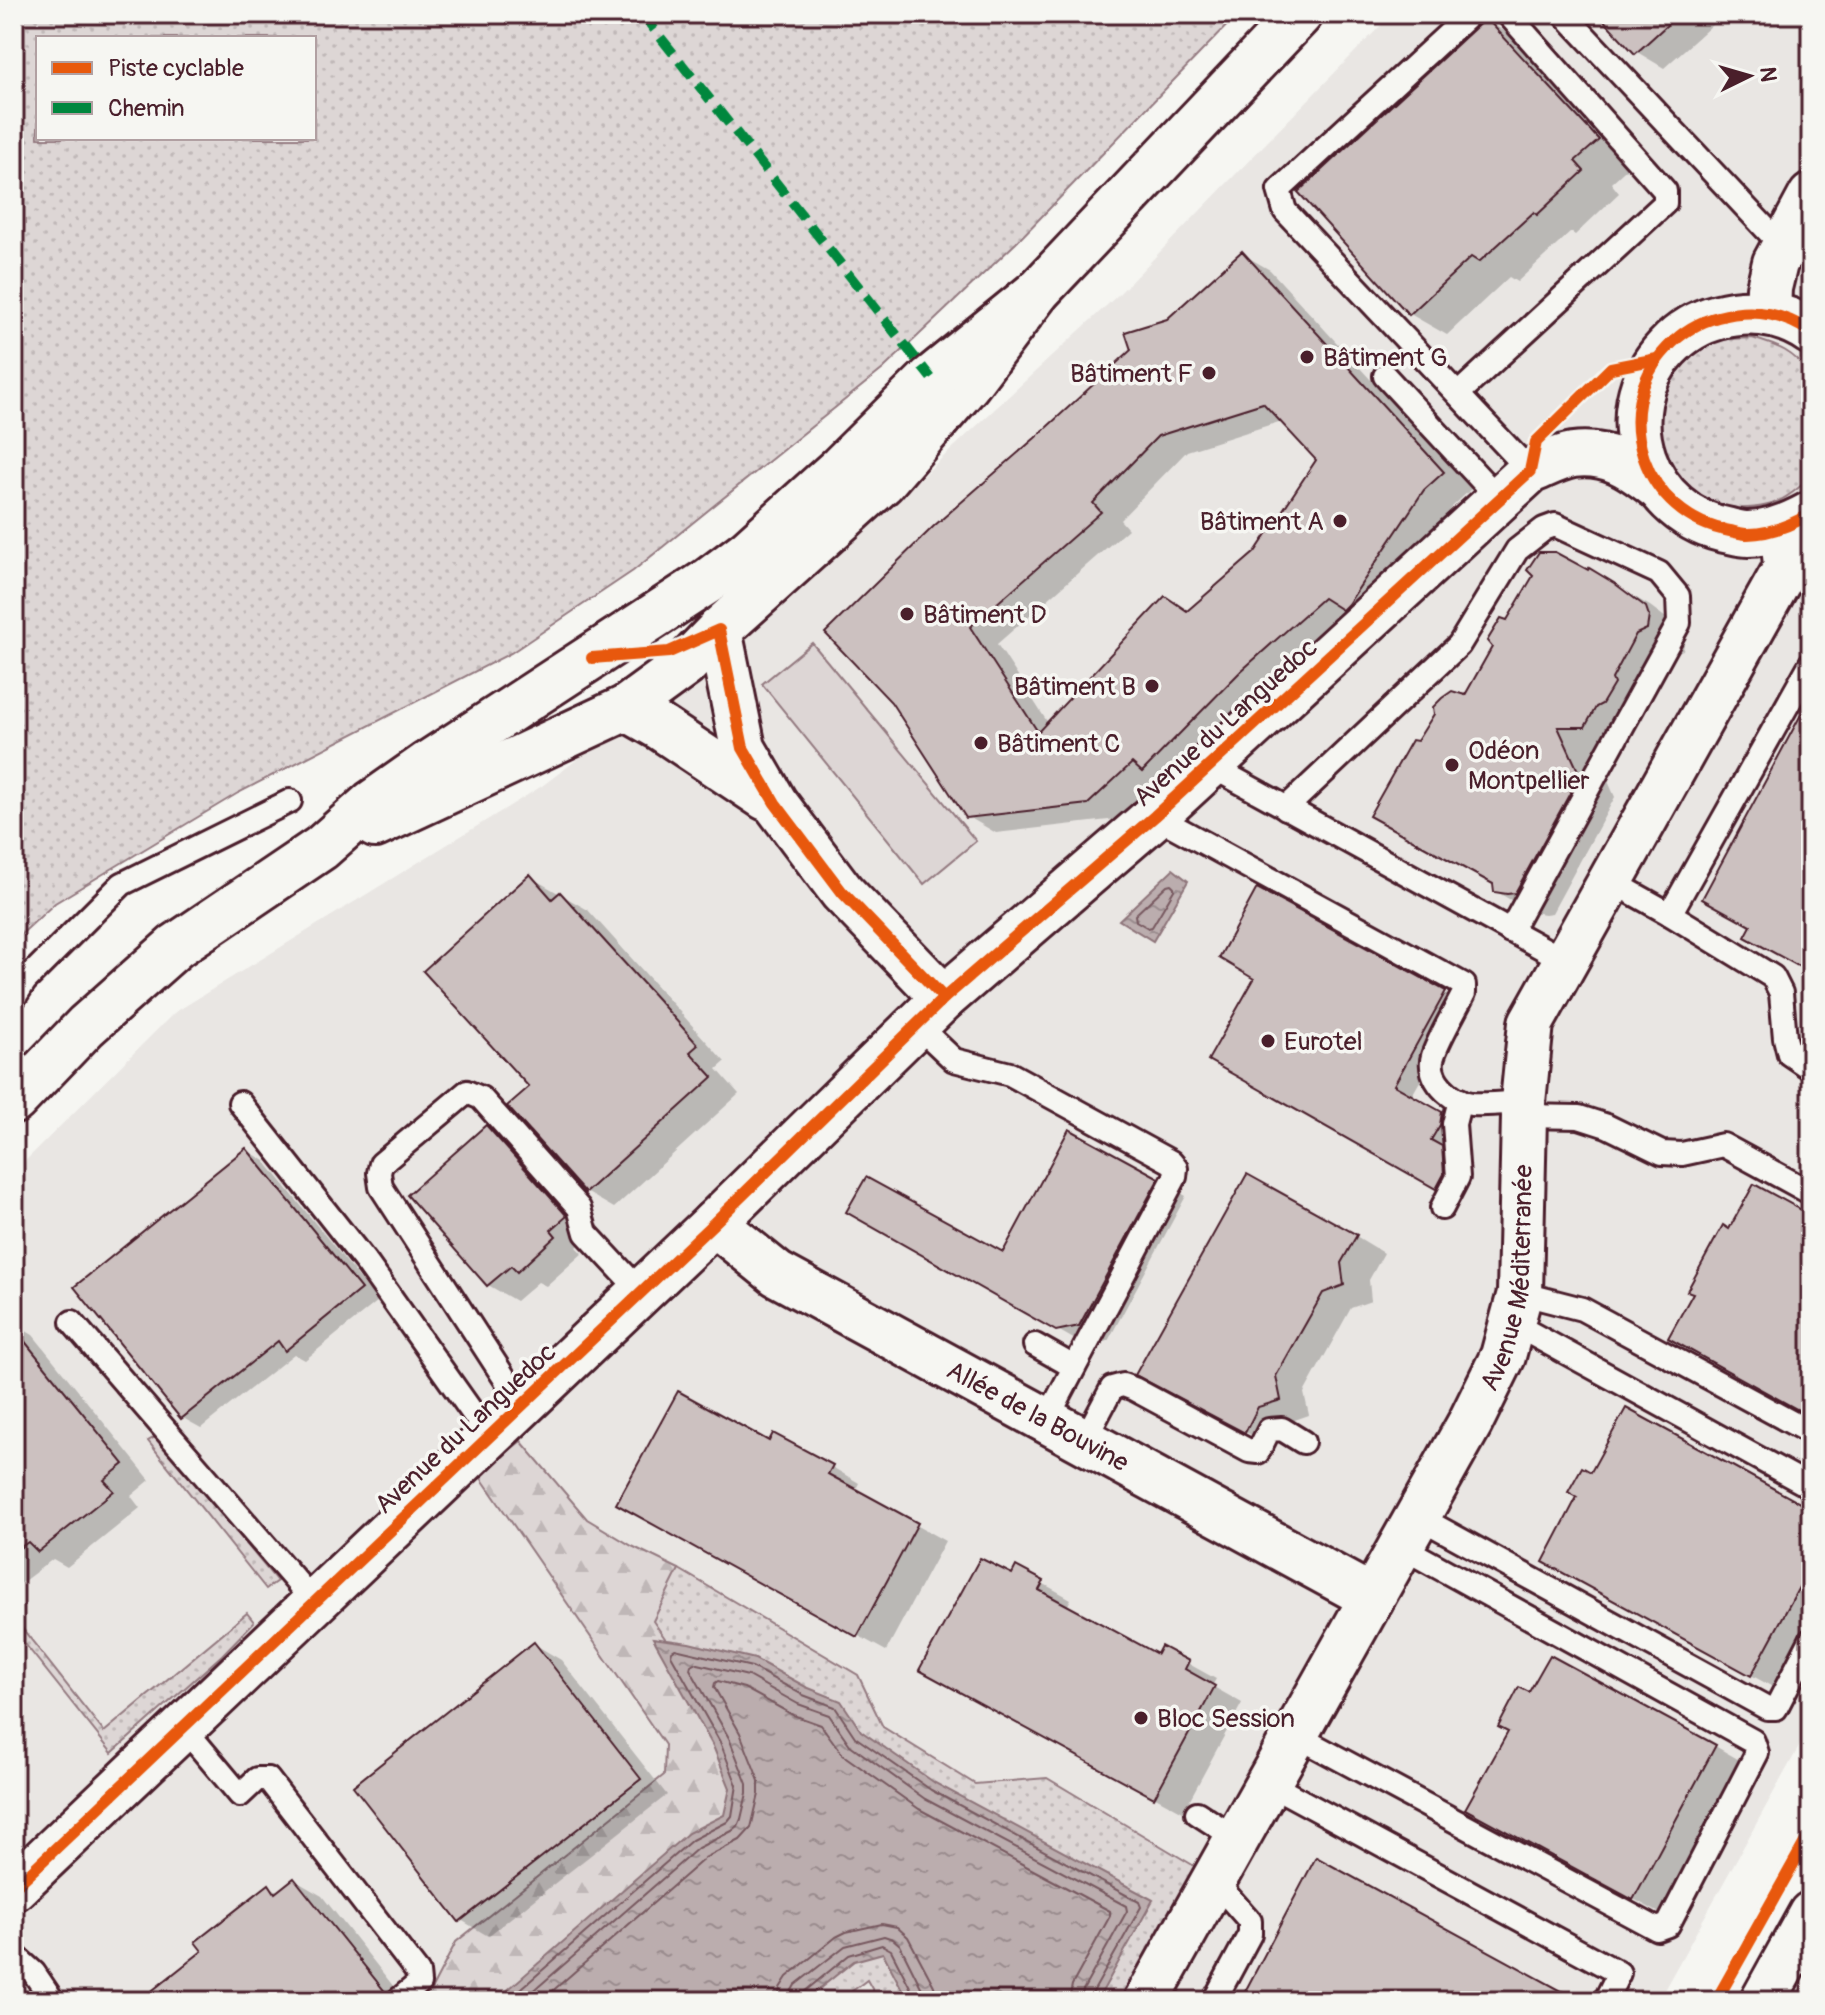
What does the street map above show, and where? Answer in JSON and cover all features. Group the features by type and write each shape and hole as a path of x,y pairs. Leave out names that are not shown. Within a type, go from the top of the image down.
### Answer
{"street":[{"path":"321,848 626,708 685,665 719,630 882,483 968,384 1037,292 1300,14"},
{"path":"1768,313 1769,288 1775,263 1811,196"},
{"path":"14,1101 86,1026 176,946 321,848 372,803 426,765 708,581 748,551 841,467 931,378 1037,292"},
{"path":"1798,547 1712,528 1680,511 1656,486 1641,453 1636,418 1643,387 1657,359 1679,336 1706,320 1736,312 1768,313 1797,323 1811,332"},
{"name":"Avenue du Languedoc","path":"14,1888 714,1223 930,1012 1155,816 1514,485 1571,455 1611,457 1656,486"},
{"path":"626,708 698,609 807,521 841,467"},
{"name":"Avenue Méditerranée","path":"1146,2001 1470,1423 1503,1356 1516,1308 1523,1109 1531,1023 1798,547"},
{"path":"592,658 669,652 719,630"},
{"path":"719,630 743,748 775,803 930,1012"},
{"path":"626,708 775,803"},
{"name":"Allée de la Bouvine","path":"714,1223 777,1274 1371,1597"},
{"path":"1763,2001 1811,1914"}],"lane":[{"path":"1470,14 1279,190 1285,211 1458,394 1514,485"},
{"path":"1458,394 1665,203 1665,191 1508,14"},
{"path":"1564,14 1784,248"},
{"path":"1385,376 1514,485"},
{"path":"1286,808 1459,645 1517,550 1544,529 1555,525 1659,573 1678,596 1679,623 1510,931"},
{"path":"1670,914 1811,663"},
{"path":"1209,765 1566,961"},
{"path":"14,998 25,981 122,884 290,801"},
{"path":"1155,816 1464,985 1464,993 1433,1056 1432,1070 1438,1084 1460,1100 1471,1104 1579,1117 1607,1126 1662,1153 1682,1154 1723,1145 1811,1193"},
{"path":"1611,881 1773,977 1781,993 1789,1054 1811,1069"},
{"path":"930,1012 954,1060 1010,1074 1171,1162 1176,1168 1175,1177 1046,1421"},
{"path":"522,1405 381,1187 381,1164 467,1092 481,1098 579,1208 586,1233 641,1292"},
{"path":"1442,1208 1458,1177 1454,1124 1460,1100"},
{"path":"240,1103 368,1265 489,1436"},
{"path":"1516,1308 1582,1309 1811,1433"},
{"path":"1516,1308 1811,1487"},
{"path":"72,1322 314,1602"},
{"path":"1035,1345 1074,1367"},
{"path":"1084,1441 1112,1388 1123,1385 1249,1451 1258,1452 1269,1430 1282,1429 1303,1442"},
{"path":"1409,1531 1767,1708 1776,1708 1811,1640"},
{"path":"1295,1735 1657,1929 1668,1925 1757,1753 1753,1741 1409,1531"},
{"path":"183,1727 240,1795 257,1779 268,1779 418,1973 419,1983 397,2001"},
{"path":"1268,1783 1619,1973 1605,2001"},
{"path":"1197,1813 1237,1839"},
{"path":"1214,1880 1250,1921 1250,1934 1214,2001"},
{"path":"14,1955 34,1973 53,2001"}],"shaded area":[{"path":"1392,14 1811,14 1811,1725 1658,2001 14,2001 14,1172 174,1013 542,786 791,598 1119,294"}],"green space":[{"path":"14,14 1238,14 1016,243 883,369 633,571 511,653 238,793 55,903 14,941"},
{"path":"1752,338 1785,350 1811,375 1812,470 1799,487 1773,503 1728,507 1696,495 1673,473 1660,445 1658,413 1666,383 1687,357 1721,340"},
{"path":"812,643 976,841 924,884 762,684"},
{"path":"157,1436 277,1581 266,1589 148,1441"},
{"path":"521,1441 587,1519 679,1569 653,1621 723,1722 751,1783 719,1834 524,2001 416,2001 432,1988 456,1942 664,1775 665,1745 479,1475"},
{"path":"679,1569 858,1675 883,1727 975,1784 1047,1778 1196,1867 1120,2001 1083,2001 736,1750 645,1615"},
{"path":"247,1613 254,1622 222,1655 112,1753 14,1630 14,1618 104,1732"},
{"path":"885,1933 921,2001 879,2001 867,1980 839,2001 782,2001"}],"water":[{"path":"1173,869 1188,881 1153,941 1119,920"},
{"path":"653,1638 755,1659 806,1687 841,1701 861,1731 935,1783 1153,1900 1097,2001 908,2001 883,1953 854,1961 804,2001 495,2001 688,1833 724,1815 730,1788 713,1746"}],"building":[{"path":"1598,14 1679,14 1635,54"},
{"path":"1486,18 1599,140 1575,161 1584,171 1537,215 1534,212 1479,262 1471,257 1409,315 1298,192"},
{"path":"1242,251 1444,472 1424,490 1342,610 1323,598 1240,672 1142,772 1132,763 1088,804 966,818 891,702 825,633 934,526 1131,350 1125,332 1167,319","holes":["1263,403 1316,460 1255,552 1187,611 1165,596 1038,732 970,627 1101,512 1093,503 1158,436"]},
{"path":"1539,552 1555,552 1589,568 1646,607 1649,616 1647,629 1636,634 1612,679 1614,684 1585,727 1558,727 1580,775 1515,893 1507,894 1494,892 1493,884 1369,816 1412,740 1417,741 1434,714 1433,707 1452,691 1465,695 1492,647 1487,641 1501,618 1507,620 1533,576 1527,570"},
{"path":"1811,696 1811,973 1745,937 1751,926 1702,899"},
{"path":"530,874 552,899 560,892 659,1001 698,1045 690,1052 713,1077 585,1193 507,1106 529,1087 423,971"},
{"name":"Eurotel","path":"1257,888 1446,991 1394,1085 1442,1112 1440,1125 1431,1140 1442,1146 1444,1174 1436,1189 1208,1060 1254,979 1219,958"},
{"path":"486,1125 567,1216 551,1230 556,1236 517,1272 511,1266 487,1286 407,1195"},
{"path":"1069,1129 1159,1178 1079,1326 1056,1331 846,1212 866,1177 1003,1252"},
{"path":"246,1148 361,1289 285,1351 278,1341 181,1419 74,1287"},
{"path":"1247,1174 1357,1235 1341,1263 1344,1285 1323,1293 1276,1376 1281,1400 1258,1407 1245,1433 1135,1375"},
{"path":"1754,1184 1811,1215 1811,1417 1668,1338 1693,1293 1687,1291 1723,1225 1729,1229"},
{"path":"14,1328 124,1464 104,1480 114,1491 38,1552 28,1542 14,1552"},
{"path":"678,1391 769,1441 773,1433 833,1465 828,1474 918,1523 857,1637 616,1504"},
{"path":"1626,1408 1811,1509 1811,1565 1751,1676 1543,1562 1577,1497 1568,1492 1582,1467 1591,1472"},
{"path":"980,1558 1012,1574 1016,1566 1044,1581 1039,1590 1157,1654 1161,1646 1189,1661 1185,1669 1215,1686 1154,1798 919,1670"},
{"path":"534,1642 641,1779 459,1922 353,1786"},
{"path":"1550,1655 1716,1745 1633,1900 1465,1809 1508,1732 1498,1727 1519,1687 1529,1692"},
{"path":"1316,1857 1580,2001 1240,2001"},
{"path":"294,1878 386,1993 383,2001 139,2001 202,1951 195,1942 269,1884 275,1893"}],"marked path":[{"path":"642,14 931,378"}],"cycle path":[{"path":"1811,332 1789,320 1755,313 1730,314 1697,325 1667,348 1649,373 1639,401 1638,430 1644,458 1656,484 1675,505 1700,522 1756,534 1780,528 1811,514"},
{"path":"14,1888 714,1223 944,998 1155,816 1530,471 1536,442 1611,368 1657,359"},
{"path":"592,658 669,652 719,630 743,748 775,803 842,892 944,998"},
{"path":"1716,2001 1811,1832"}],"place":[{"name":"Bâtiment G","path":"1307,357"},
{"name":"Bâtiment F","path":"1209,373"},
{"name":"Bâtiment A","path":"1340,521"},
{"name":"Bâtiment D","path":"907,614"},
{"name":"Bâtiment B","path":"1152,686"},
{"name":"Bâtiment C","path":"981,743"},
{"name":"Odéon Montpellier","path":"1452,765"},
{"name":"Eurotel","path":"1268,1041"},
{"name":"Bloc Session","path":"1141,1718"}]}
